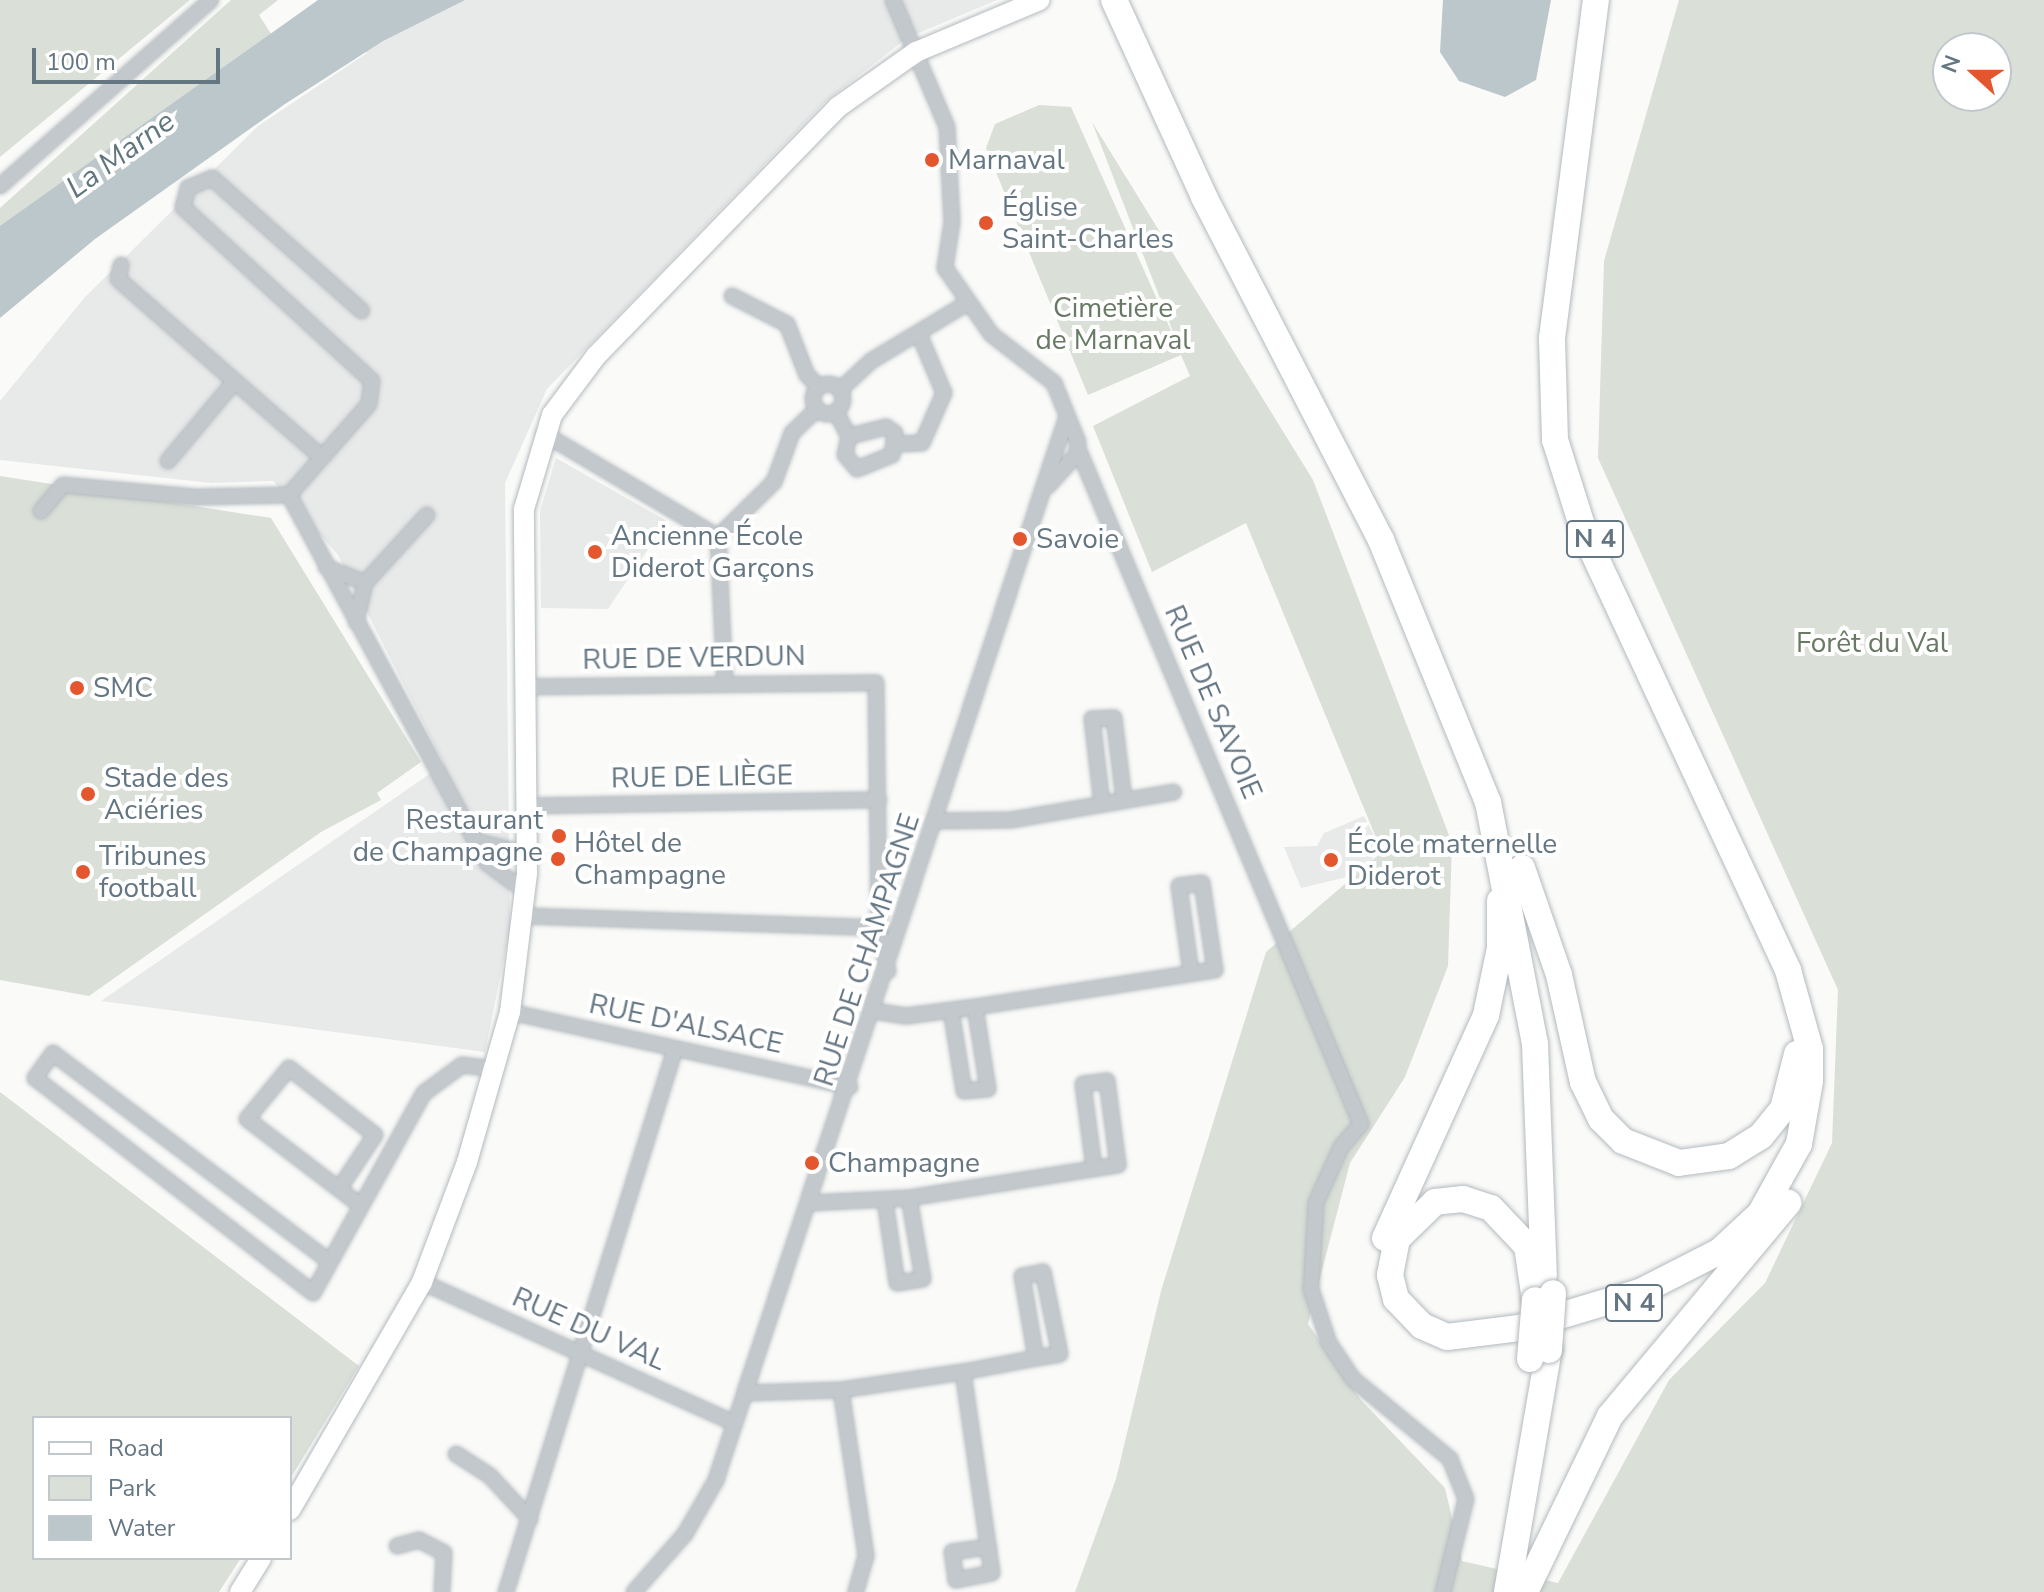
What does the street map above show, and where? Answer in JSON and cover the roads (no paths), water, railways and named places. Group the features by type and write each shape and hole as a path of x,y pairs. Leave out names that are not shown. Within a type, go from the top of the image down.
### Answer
{"highway":[{"name":"N 4","path":"1114,0 1161,108 1243,272 1391,534 1461,707 1559,975 1593,1105 1623,1141 1691,1163 1729,1156 1767,1129 1790,1093 1797,1047 1769,952 1700,784"},
{"name":"N 4","path":"1544,1297 1527,1246 1491,1208 1463,1199 1435,1202 1397,1239 1392,1287 1422,1326 1461,1338 1519,1328 1640,1292 1720,1251 1760,1214 1799,1144 1810,1081 1800,1004 1576,513 1551,412 1552,338 1596,0"},
{"name":"N 4","path":"1525,1592 1610,1416 1762,1241 1804,1177 1825,1094 1818,1038 1774,914 1608,567 1568,454 1561,339 1606,0"},
{"name":"N 4","path":"1461,707 1494,856 1500,948 1468,1059 1382,1248 1381,1289 1399,1320 1437,1345 1493,1344 1658,1295 1732,1255 1768,1220 1807,1150 1819,1102 1818,1038"},
{"name":"N 4","path":"1461,707 1537,977 1555,1168 1539,1355 1507,1592"},
{"path":"1495,1592 1526,1441 1539,1355"}],"main road":[{"path":"292,1507 422,1282 496,1069 510,1012 526,892 524,509 543,433 596,356 811,135 858,91 916,52 1040,0"},
{"path":"240,1592 260,1560"}],"street":[{"path":"0,186 211,0"},
{"name":"RUE DE SAVOIE","path":"893,0 947,127 952,222 945,268 991,334 1054,383 1066,419 1068,450 1090,472 1361,1124 1341,1147 1316,1203 1311,1289 1329,1343 1353,1379 1450,1459 1466,1499 1443,1592"},
{"path":"289,495 319,455 369,404 369,371 183,207 188,188 212,178 362,311"},
{"path":"121,265 118,279 319,455"},
{"path":"732,296 787,324 807,375 819,387 840,390"},
{"path":"895,444 882,462 857,469 845,455 849,436 836,412 840,390 871,361 969,302"},
{"path":"895,444 922,443 944,393 919,334"},
{"path":"168,461 235,381"},
{"path":"725,684 718,537 774,482 792,433 817,409 819,387"},
{"path":"817,409 836,412"},
{"path":"849,436 886,427 895,444"},
{"path":"543,433 718,537"},
{"name":"RUE DE CHAMPAGNE","path":"634,1592 704,1507 850,1087 1044,492 1068,450"},
{"path":"41,511 63,485 195,497 289,495"},
{"path":"289,495 479,842 492,872 526,892"},
{"path":"356,622 365,583 427,515"},
{"path":"326,567 365,583"},
{"name":"RUE DE VERDUN","path":"525,687 865,679 879,691 879,800"},
{"path":"1102,804 1092,719 1114,718 1124,800"},
{"path":"936,821 1011,820 1174,792"},
{"path":"879,800 879,928 888,972"},
{"name":"RUE DE LIÈGE","path":"527,806 879,800"},
{"path":"479,842 527,854"},
{"path":"874,1011 951,1010 1215,970 1202,883 1179,886 1191,973"},
{"path":"524,916 879,928"},
{"path":"951,1010 964,1091 988,1089 975,1007"},
{"name":"RUE D'ALSACE","path":"510,1012 850,1087"},
{"path":"506,1592 552,1463 577,1352 675,1049"},
{"path":"330,1262 53,1053 35,1078 313,1293 424,1093 462,1065 496,1069"},
{"path":"339,1189 375,1135 289,1068 247,1119 361,1206"},
{"path":"810,1203 885,1201 1118,1165 1107,1081 1083,1084 1094,1168"},
{"path":"885,1201 897,1283 923,1279 909,1198"},
{"path":"745,1393 841,1390 963,1372 1060,1354 1043,1272 1022,1276 1036,1358"},
{"name":"RUE DU VAL","path":"422,1282 735,1423"},
{"path":"963,1372 989,1547"},
{"path":"841,1390 866,1556 856,1592"},
{"path":"456,1454 490,1476 530,1519"},
{"path":"397,1546 419,1540 444,1553 442,1592"}],"water":[{"name":"La Marne","path":"318,0 465,0 383,41 285,104 95,239 0,318 0,226"},
{"path":"1443,0 1551,0 1536,80 1505,97 1459,81 1440,52"}],"place":[{"name":"Marnaval","path":"932,160"},
{"name":"Église Saint-Charles","path":"986,223"},
{"name":"Savoie","path":"1020,539"},
{"name":"Ancienne École Diderot Garçons","path":"595,552"},
{"name":"SMC","path":"77,688"},
{"name":"Stade des Aciéries","path":"88,794"},
{"name":"Restaurant de Champagne","path":"559,836"},
{"name":"Hôtel de Champagne","path":"558,859"},
{"name":"École maternelle Diderot","path":"1331,860"},
{"name":"Tribunes football","path":"83,872"},
{"name":"Champagne","path":"812,1163"}],"park label":[{"name":"Cimetière de Marnaval","path":"1113,324"},
{"name":"Forêt du Val","path":"1872,643"}]}
